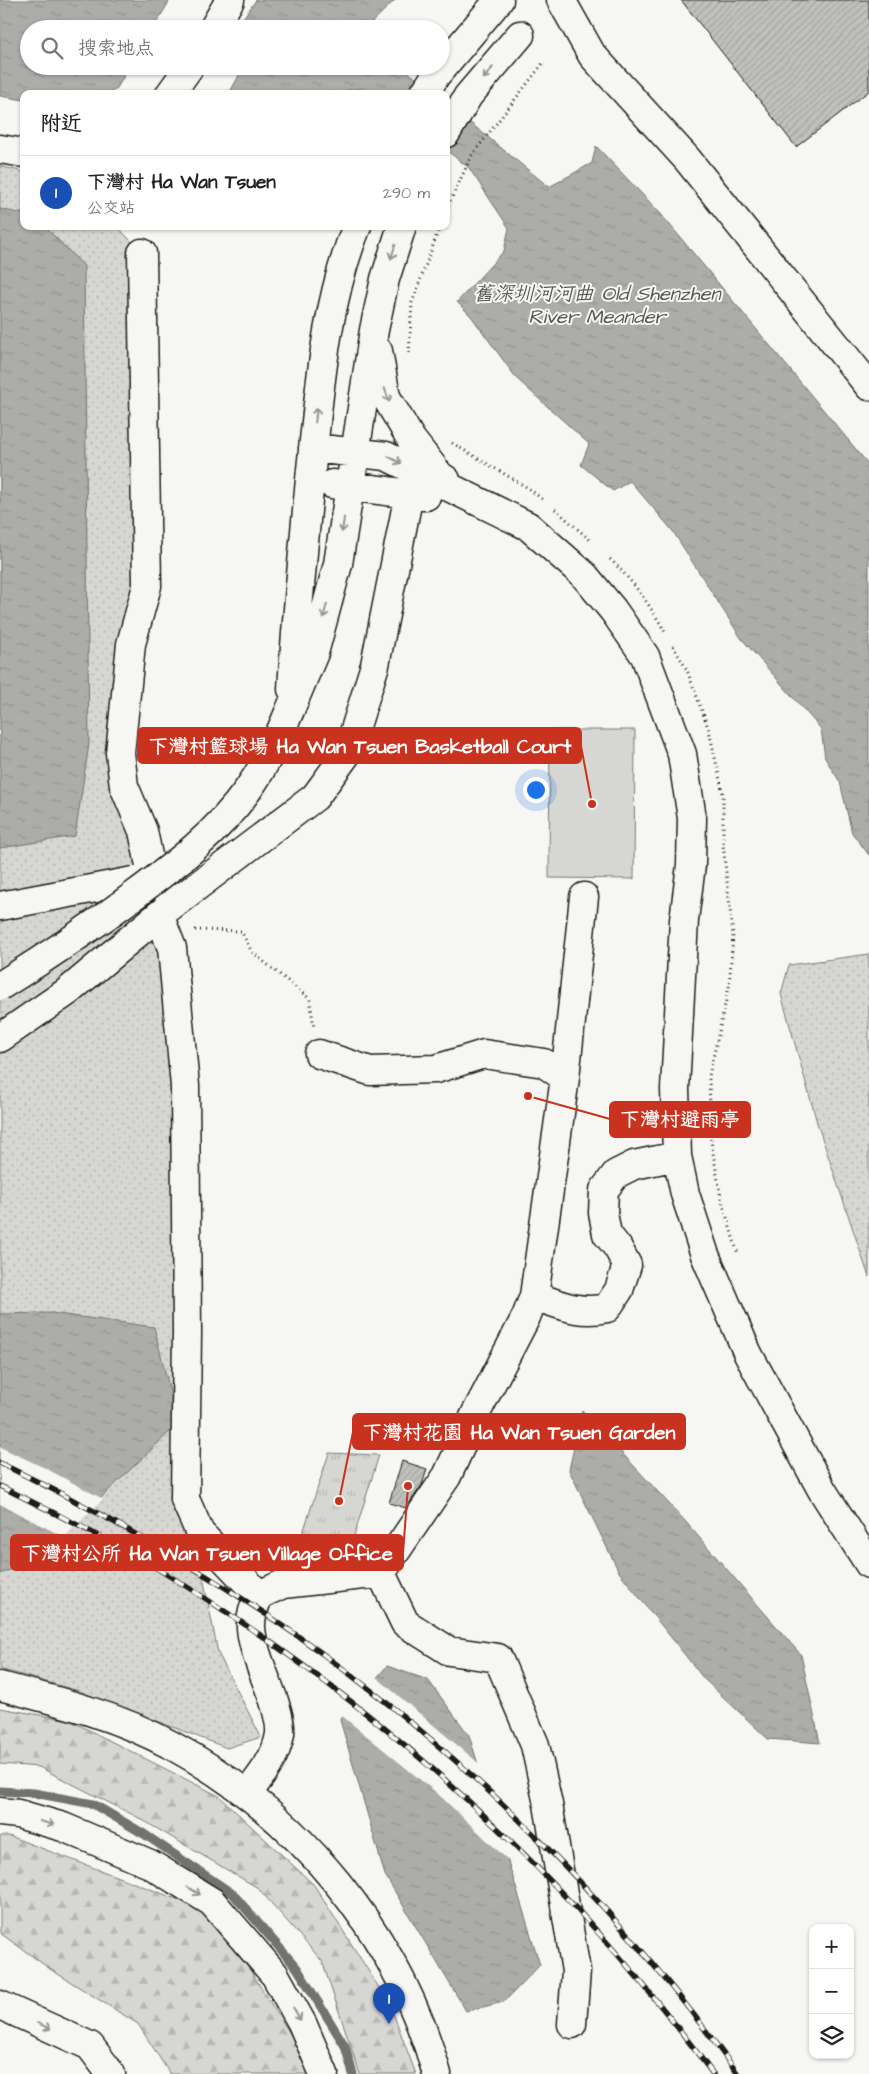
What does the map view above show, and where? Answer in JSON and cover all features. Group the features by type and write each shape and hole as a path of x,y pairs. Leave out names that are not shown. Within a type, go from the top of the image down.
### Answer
{"street":[{"path":"218,20 230,0"},
{"path":"561,0 592,55 687,159 869,386"},
{"path":"576,0 576,15 582,36 592,55"},
{"path":"450,58 495,5"},
{"path":"450,126 468,96 520,35"},
{"path":"173,90 184,75"},
{"path":"427,90 436,75"},
{"path":"0,150 20,153"},
{"path":"290,710 301,558 328,329 347,251 355,230"},
{"path":"0,986 55,952 182,860 247,792 274,750 314,653 338,564 374,330 385,279 401,230"},
{"path":"142,252 147,586 131,644 120,753 124,786 143,831 151,870 167,908 185,1086 187,1332 185,1499 200,1533 259,1595"},
{"path":"374,330 386,397 411,439 440,476 477,501"},
{"path":"313,448 386,456 528,526 584,575 613,610 645,656 682,754 692,818 691,865 684,920 674,1120 677,1156 685,1194 704,1255 748,1354 822,1490 869,1564"},
{"path":"310,481 477,501"},
{"path":"0,1038 66,992 167,908 315,797 348,752 375,665 408,494"},
{"path":"0,906 155,877"},
{"path":"247,1794 273,1756 280,1732 276,1708 254,1642 251,1626 253,1610 259,1595 283,1584 381,1573 447,1476 474,1415 526,1317 534,1296 565,1078 584,897"},
{"path":"319,1054 370,1070 436,1069 484,1054 544,1063 565,1078"},
{"path":"534,1296 573,1309 590,1312 607,1308 619,1290 627,1265 618,1248 607,1234 603,1213 604,1190 616,1174 634,1165 677,1156"},
{"path":"381,1573 405,1623 449,1651 498,1658 535,1745 548,1804 576,1971 572,2024"},
{"path":"0,1686 78,1707 135,1728 203,1764 247,1794 277,1818 326,1869 353,1902 373,1932 412,2003 437,2074"},
{"path":"0,1812 18,1814 63,1827 150,1864 212,1902 275,1976 302,2023 324,2074"},
{"path":"0,2005 90,2046 111,2074"}],"path":[{"path":"450,202 472,155 544,62"},
{"path":"409,358 412,302 439,230"},
{"path":"449,441 457,447"},
{"path":"211,930 240,931 252,952 310,999 319,1054"}],"green space":[{"path":"0,166 20,171 20,230 121,230 142,253 131,770 157,827 163,860 185,1085 185,1485 218,1653 261,1737 227,1748 79,1691 0,1669"},
{"path":"550,730 635,730 634,879 549,878"},
{"path":"869,954 869,1277 818,1126 781,994 789,965"},
{"path":"329,1453 379,1455 349,1552 298,1548"},
{"path":"0,1708 69,1720 219,1796 314,1885 390,2005 416,2074 360,2074 322,1961 258,1888 139,1818 39,1767 0,1764"},
{"path":"0,1836 9,1836 214,1913 308,2062 310,2074 170,2074 138,2024 50,1969 0,1933"}],"water":[{"path":"0,0 170,0 158,20 20,20 20,75 125,75 117,88 113,90 20,90 20,99 0,96"},
{"path":"256,0 395,0 374,20 242,20"},
{"path":"239,75 412,75 430,90 367,90 364,88 347,90 231,90"},
{"name":"舊深圳河河曲 Old Shenzhen River Meander","path":"450,106 549,187 592,163 596,146 660,213 869,465 869,855 852,833 840,782 825,758 821,729 741,638 672,530 630,481 613,491 581,465 589,444 517,379 471,316 457,302 504,251 509,228 469,168 450,153"},
{"path":"0,209 20,213 20,230 48,230 84,266 89,744 75,836 0,848"},
{"path":"51,1313 154,1327 178,1424 38,1558 0,1574 0,1314"},
{"path":"582,1410 685,1521 801,1655 820,1743 768,1739 704,1679 619,1572 569,1470"},
{"path":"387,1666 428,1680 469,1735 540,1965 504,2002 466,2011 385,1875 340,1720"}],"pier":[{"path":"0,1447 45,1468 103,1499 64,1537 0,1504"},
{"path":"375,1676 482,1766 512,1864 438,1794 341,1715"}],"building":[{"path":"681,0 869,0 869,91 796,147"},
{"path":"402,1461 427,1469 422,1485 406,1508 389,1503"}],"waterway":[{"path":"0,1791 34,1793 93,1804 144,1834 233,1894 297,1968 345,2046 353,2074"}],"railway":[{"path":"0,1463 117,1523 230,1590 302,1639 364,1685 424,1734 482,1785 592,1894 692,2012 738,2074"},
{"path":"0,1486 100,1536 158,1569 238,1620 315,1674 389,1733 461,1794 529,1859 594,1927 655,1999 713,2074"}],"place":[{"name":"下灣村籃球場 Ha Wan Tsuen Basketball Court","path":"592,804"},
{"name":"下灣村避雨亭","path":"528,1096"},
{"name":"下灣村公所 Ha Wan Tsuen Village Office","path":"408,1486"},
{"name":"下灣村花園 Ha Wan Tsuen Garden","path":"339,1501"},
{"name":"下灣村 Ha Wan Tsuen","path":"389,2024"}]}
